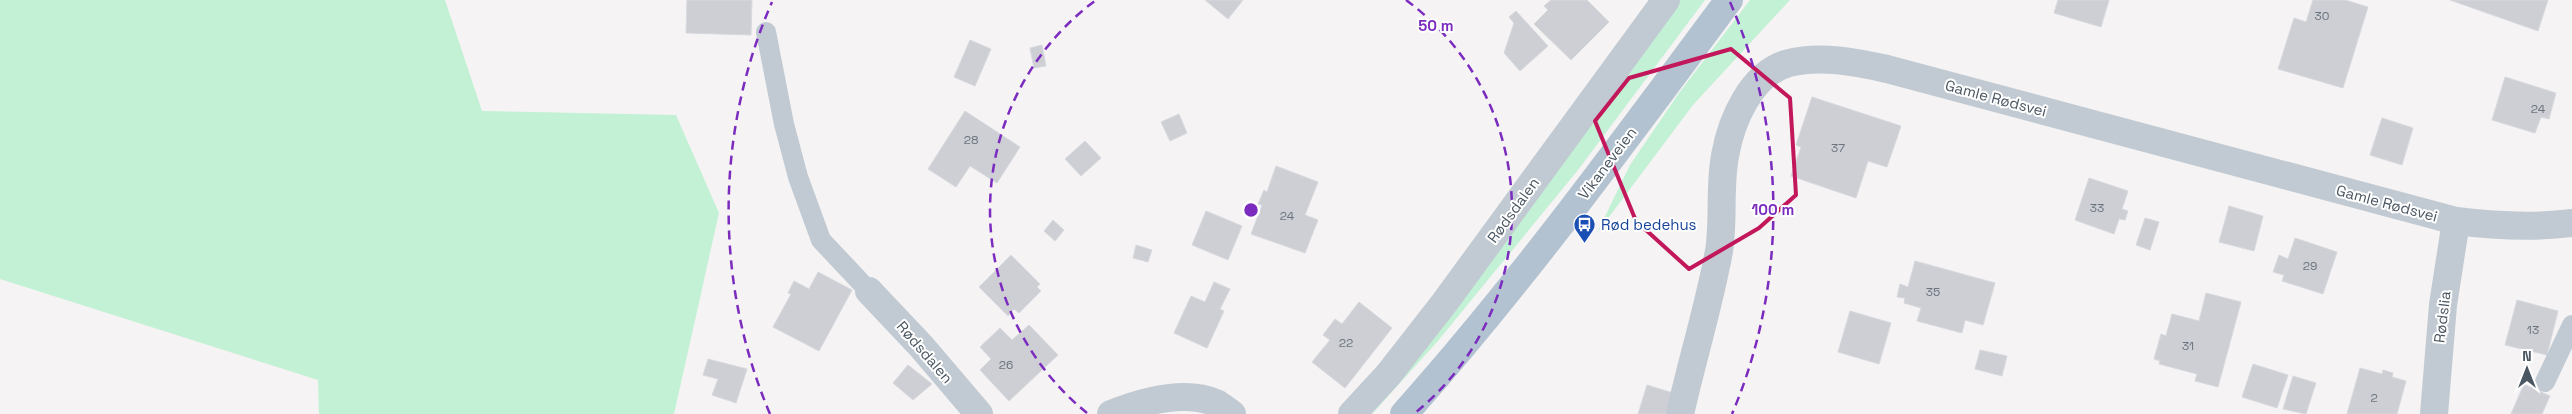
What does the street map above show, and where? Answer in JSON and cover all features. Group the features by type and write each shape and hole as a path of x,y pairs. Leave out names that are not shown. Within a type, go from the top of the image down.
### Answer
{"main road":[{"name":"Vikaneveien","path":"1404,414 1463,348 1534,260 1729,0"}],"street":[{"name":"Rødsdalen","path":"1352,414 1388,374 1445,302 1666,0"},
{"name":"Gamle Rødsvei","path":"1680,414 1719,250 1724,157 1731,131 1741,106 1755,88 1773,71 1788,63 1833,60 1887,69 2456,221 2504,227 2540,227 2572,223"},
{"name":"Rødslia","path":"2434,414 2443,305 2456,221"},
{"name":"Rødsdalen","path":"869,291 921,346 979,414"},
{"path":"1111,414 1148,402 1174,398 1194,398 1216,403 1232,414"}],"lane":[{"path":"766,32 784,124 798,177 813,218 822,240 869,291"},
{"path":"2545,382 2572,325"}],"highlighted area":[{"path":"1731,49 1790,98 1796,195 1759,228 1689,269 1636,221 1595,121 1629,78"}],"green space":[{"path":"0,0 445,0 482,111 676,115 719,213 674,414 319,414 318,380 0,279"},
{"path":"1680,0 1705,0 1578,170 1437,342 1372,414 1359,414 1568,156"},
{"path":"1750,0 1790,0 1693,105 1597,233 1630,165 1679,93"}],"building":[{"path":"687,0 752,0 751,35 686,33"},
{"path":"1205,0 1243,0 1228,19"},
{"path":"1551,0 1587,0 1609,22 1571,60 1534,24 1548,10 1544,6"},
{"path":"2058,0 2109,0 2101,27 2054,13"},
{"path":"2313,0 2345,0 2368,7 2343,88 2278,69 2294,18 2306,22"},
{"path":"2450,0 2548,0 2538,31"},
{"path":"1516,11 1548,46 1520,71 1504,53 1514,23 1509,17"},
{"path":"970,40 991,49 975,86 954,77"},
{"path":"1042,45 1046,66 1034,68 1030,48"},
{"path":"2505,77 2556,93 2549,119 2541,117 2535,133 2492,120"},
{"path":"1812,97 1901,126 1887,167 1868,161 1856,198 1791,176 1801,147 1796,145"},
{"path":"965,111 1020,147 997,183 970,166 956,187 928,169"},
{"path":"1179,114 1187,133 1170,141 1161,122"},
{"path":"2382,118 2413,128 2402,165 2370,155"},
{"path":"1085,141 1101,158 1081,176 1065,159"},
{"path":"1276,166 1318,182 1305,215 1318,220 1305,253 1251,234 1262,205 1258,204 1264,190 1267,192"},
{"path":"2089,178 2128,191 2122,209 2128,211 2125,220 2119,219 2114,234 2075,220"},
{"path":"2229,206 2263,216 2254,251 2219,242"},
{"path":"1206,211 1242,226 1228,260 1192,245"},
{"path":"2145,218 2159,222 2150,250 2136,245"},
{"path":"1053,220 1064,230 1055,241 1044,231"},
{"path":"2295,238 2337,252 2323,294 2282,281 2284,275 2273,272 2279,255 2288,259"},
{"path":"1136,245 1152,250 1148,262 1133,258"},
{"path":"1011,255 1040,284 1037,287 1041,291 1019,313 1014,309 1008,316 979,287"},
{"path":"1915,261 1995,283 1983,325 1965,320 1962,333 1917,321 1921,308 1904,303 1905,298 1897,297 1900,284 1908,287"},
{"path":"818,272 852,290 819,351 773,327 791,294 788,293 794,281 809,289"},
{"path":"1214,282 1230,289 1220,309 1224,311 1207,348 1174,333 1191,296 1205,302"},
{"path":"2206,293 2241,302 2218,387 2195,381 2197,374 2159,364 2160,361 2154,359 2161,334 2166,336 2172,314 2199,321"},
{"path":"2517,300 2558,311 2547,355 2505,345"},
{"path":"1359,302 1392,328 1345,388 1312,362 1330,340 1323,335 1335,319 1342,324"},
{"path":"1850,311 1891,323 1879,364 1838,352"},
{"path":"1029,325 1058,355 1009,401 980,370 991,359 980,347 1000,328 1012,340"},
{"path":"1980,350 2007,356 2002,376 1975,369"},
{"path":"708,359 747,369 736,403 712,395 718,379 703,375"},
{"path":"2253,364 2288,375 2277,408 2242,397"},
{"path":"908,365 932,384 913,400 893,383"},
{"path":"2360,368 2382,374 2383,370 2393,373 2392,377 2406,381 2397,414 2347,414"},
{"path":"2293,376 2316,383 2306,414 2283,409"},
{"path":"2524,384 2550,396 2542,414 2511,414"},
{"path":"1647,385 1673,393 1666,414 1638,414"}],"place":[{"name":"Rød bedehus","path":"1585,243"}]}
